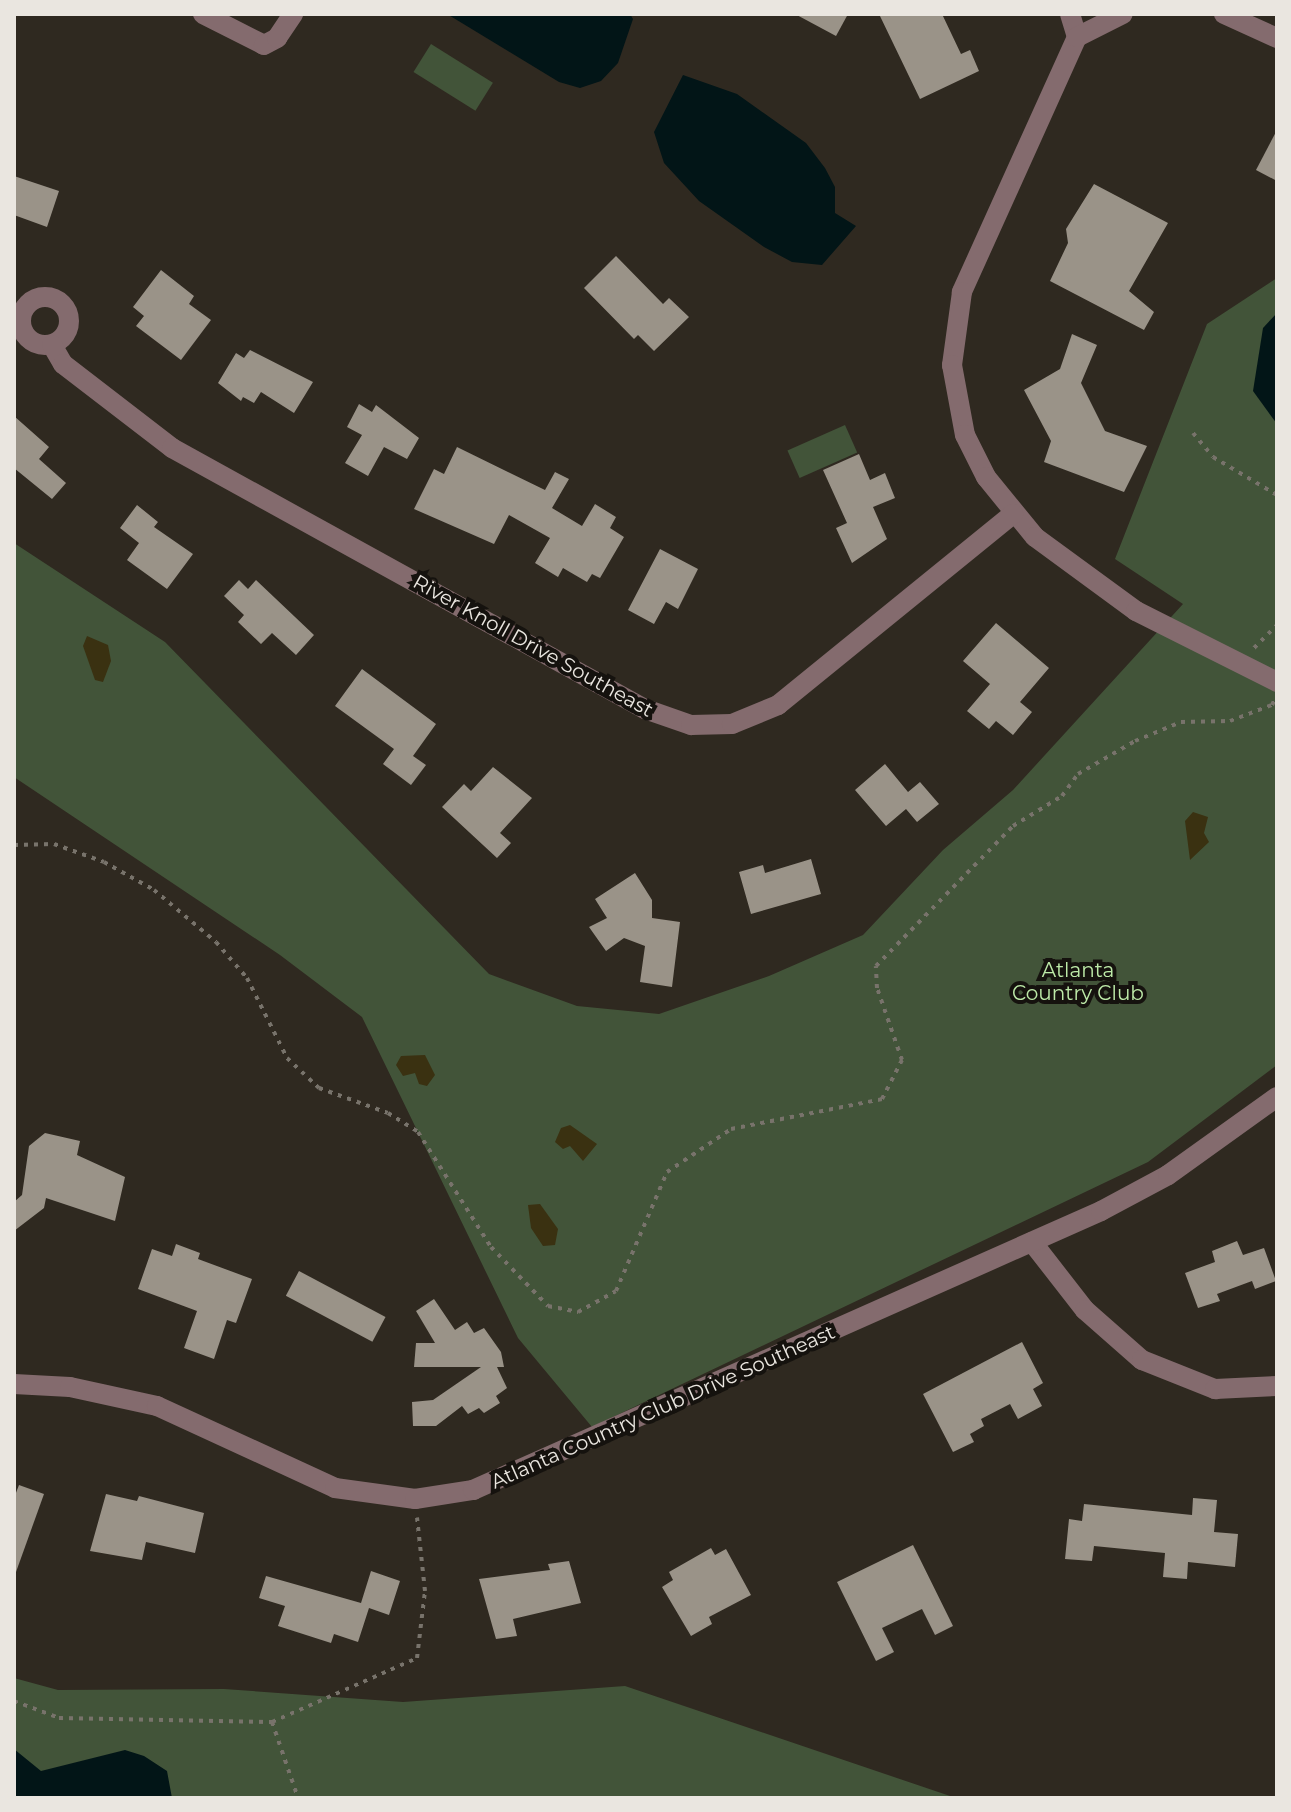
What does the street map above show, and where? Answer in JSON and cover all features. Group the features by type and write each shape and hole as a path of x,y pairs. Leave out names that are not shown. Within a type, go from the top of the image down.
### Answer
{"street":[{"path":"203,14 264,45 277,38 293,14"},
{"path":"1070,14 1077,37"},
{"path":"1123,14 1077,37 971,266 952,339 955,390 965,435 986,477 1013,514 1035,537 1136,611 1277,682"},
{"path":"1224,14 1277,38"},
{"name":"River Knoll Drive Southeast","path":"52,345 63,364 172,448 645,709 691,725 732,724 778,705 1013,514"},
{"name":"Atlanta Country Club Drive Southeast","path":"14,1384 131,1398 181,1414 335,1488 415,1499 492,1484 1032,1242 1168,1175 1277,1097"},
{"path":"1032,1242 1085,1310 1142,1360 1215,1389 1277,1386"}],"path":[{"path":"1193,433 1213,457 1277,495"},
{"path":"1250,655 1258,638 1277,625"},
{"path":"14,845 54,844 104,862 154,890 216,942 247,978 287,1058 319,1088 388,1113 418,1132 491,1247 548,1306 578,1312 616,1291 667,1172 731,1129 882,1099 902,1060 877,988 876,966 1013,826 1062,796 1078,774 1135,741 1181,722 1230,721 1272,705 1277,696"},
{"path":"14,1701 59,1718 272,1722 417,1658 425,1591 415,1499"},
{"path":"272,1722 298,1798"}],"green space":[{"path":"431,44 493,83 475,111 414,72"},
{"name":"Atlanta Country Club","path":"1277,278 1277,1065 1148,1162 592,1427 518,1338 362,1017 280,955 14,777 14,543 165,642 489,974 577,1006 659,1014 769,976 863,935 943,850 1013,790 1183,604 1115,559 1207,324"},
{"path":"845,425 857,452 800,478 787,451"},
{"path":"14,1678 58,1690 224,1689 403,1702 625,1686 956,1798 14,1798"}],"sand":[{"path":"87,636 108,645 111,661 103,682 95,680 83,646"},
{"path":"1193,812 1208,817 1204,833 1209,842 1190,860 1185,821"},
{"path":"425,1055 435,1075 427,1086 419,1084 415,1073 403,1076 396,1065 401,1056"},
{"path":"570,1125 597,1144 583,1161 570,1146 563,1149 555,1142 561,1128"},
{"path":"540,1204 558,1229 555,1245 543,1246 531,1228 528,1205"}],"shaded area":[{"path":"447,14 630,14 633,19 618,63 601,81 580,88 559,82"},
{"path":"683,75 737,94 806,143 825,168 835,187 835,213 856,226 822,265 792,262 764,247 699,201 664,163 654,132"},
{"path":"1277,313 1277,424 1253,391 1263,328"},
{"path":"14,1749 41,1771 125,1750 144,1756 167,1771 172,1798 14,1798"}],"building":[{"path":"795,14 848,14 836,36"},
{"path":"879,14 942,14 961,54 970,50 979,71 920,99"},
{"path":"1277,130 1277,181 1256,170"},
{"path":"14,176 59,191 47,227 14,215"},
{"path":"1094,184 1168,223 1129,291 1154,312 1144,330 1050,281 1068,243 1066,229"},
{"path":"616,256 663,304 669,298 689,317 654,351 638,335 634,339 584,288"},
{"path":"161,270 194,296 189,304 211,320 181,360 136,326 144,316 133,307"},
{"path":"1072,334 1097,345 1081,383 1105,431 1147,446 1124,492 1044,462 1051,441 1024,390 1060,369"},
{"path":"250,350 313,382 294,413 261,392 254,403 243,397 241,401 218,383 236,353 244,358"},
{"path":"359,404 372,412 376,405 419,438 407,459 384,447 368,476 345,463 362,435 347,427"},
{"path":"14,416 49,447 39,459 66,483 52,499 14,468"},
{"path":"457,447 545,490 555,472 569,479 552,508 582,526 595,504 616,517 610,528 624,537 600,578 592,574 587,582 563,568 558,577 535,563 550,538 509,515 494,544 414,509 434,469 444,474"},
{"path":"859,454 870,480 885,473 895,498 873,507 887,539 852,563 836,528 847,523 823,470"},
{"path":"137,505 158,522 154,527 193,554 167,589 127,560 139,543 120,528"},
{"path":"660,549 698,569 678,609 666,602 654,624 628,610"},
{"path":"239,580 248,589 256,580 314,635 296,655 272,633 261,644 238,622 244,615 224,596"},
{"path":"996,623 1049,668 1020,702 1032,712 1013,735 996,721 989,729 967,711 990,684 963,661"},
{"path":"362,669 436,724 413,756 426,765 411,785 383,764 394,749 335,706"},
{"path":"885,764 908,792 920,782 939,804 917,822 906,809 886,826 855,790"},
{"path":"493,767 532,798 500,833 511,843 497,858 442,807 464,784 471,791"},
{"path":"811,859 821,894 751,914 739,872 763,865 765,873"},
{"path":"635,873 652,900 652,918 680,922 672,987 640,982 645,946 624,938 606,951 589,927 607,918 595,899"},
{"path":"45,1133 80,1141 77,1155 125,1177 115,1221 46,1198 44,1208 14,1231 14,1202 22,1195 29,1146"},
{"path":"1237,1241 1243,1255 1264,1248 1276,1281 1255,1289 1252,1281 1217,1294 1220,1301 1198,1308 1185,1273 1215,1262 1212,1251"},
{"path":"176,1244 200,1253 198,1259 252,1279 236,1323 227,1320 214,1359 184,1348 197,1311 138,1289 152,1249 172,1256"},
{"path":"299,1271 386,1317 372,1342 286,1296"},
{"path":"434,1299 455,1330 467,1322 474,1333 484,1328 501,1352 504,1367 497,1367 507,1388 496,1396 500,1403 484,1413 479,1408 468,1414 462,1406 436,1426 413,1426 412,1402 433,1400 481,1367 414,1367 416,1343 435,1343 416,1311"},
{"path":"1022,1342 1043,1383 1033,1389 1042,1406 1018,1419 1010,1404 981,1419 984,1426 970,1434 974,1442 953,1452 923,1394"},
{"path":"19,1485 44,1494 16,1572 14,1498"},
{"path":"106,1494 137,1501 139,1496 204,1513 195,1553 146,1542 142,1560 90,1551"},
{"path":"1193,1498 1217,1500 1214,1532 1238,1534 1235,1567 1188,1562 1187,1579 1163,1577 1165,1553 1094,1546 1092,1561 1065,1559 1069,1519 1082,1521 1084,1504 1192,1515"},
{"path":"913,1545 953,1626 935,1635 922,1609 882,1628 894,1652 876,1661 837,1582"},
{"path":"711,1548 715,1555 726,1549 751,1595 709,1617 712,1624 691,1636 662,1587 673,1580 669,1572"},
{"path":"569,1561 581,1603 513,1619 517,1636 496,1639 479,1579 550,1570 548,1564"},
{"path":"371,1571 400,1581 389,1615 369,1608 358,1642 334,1634 331,1643 278,1626 285,1606 259,1598 266,1576 361,1603"}]}
